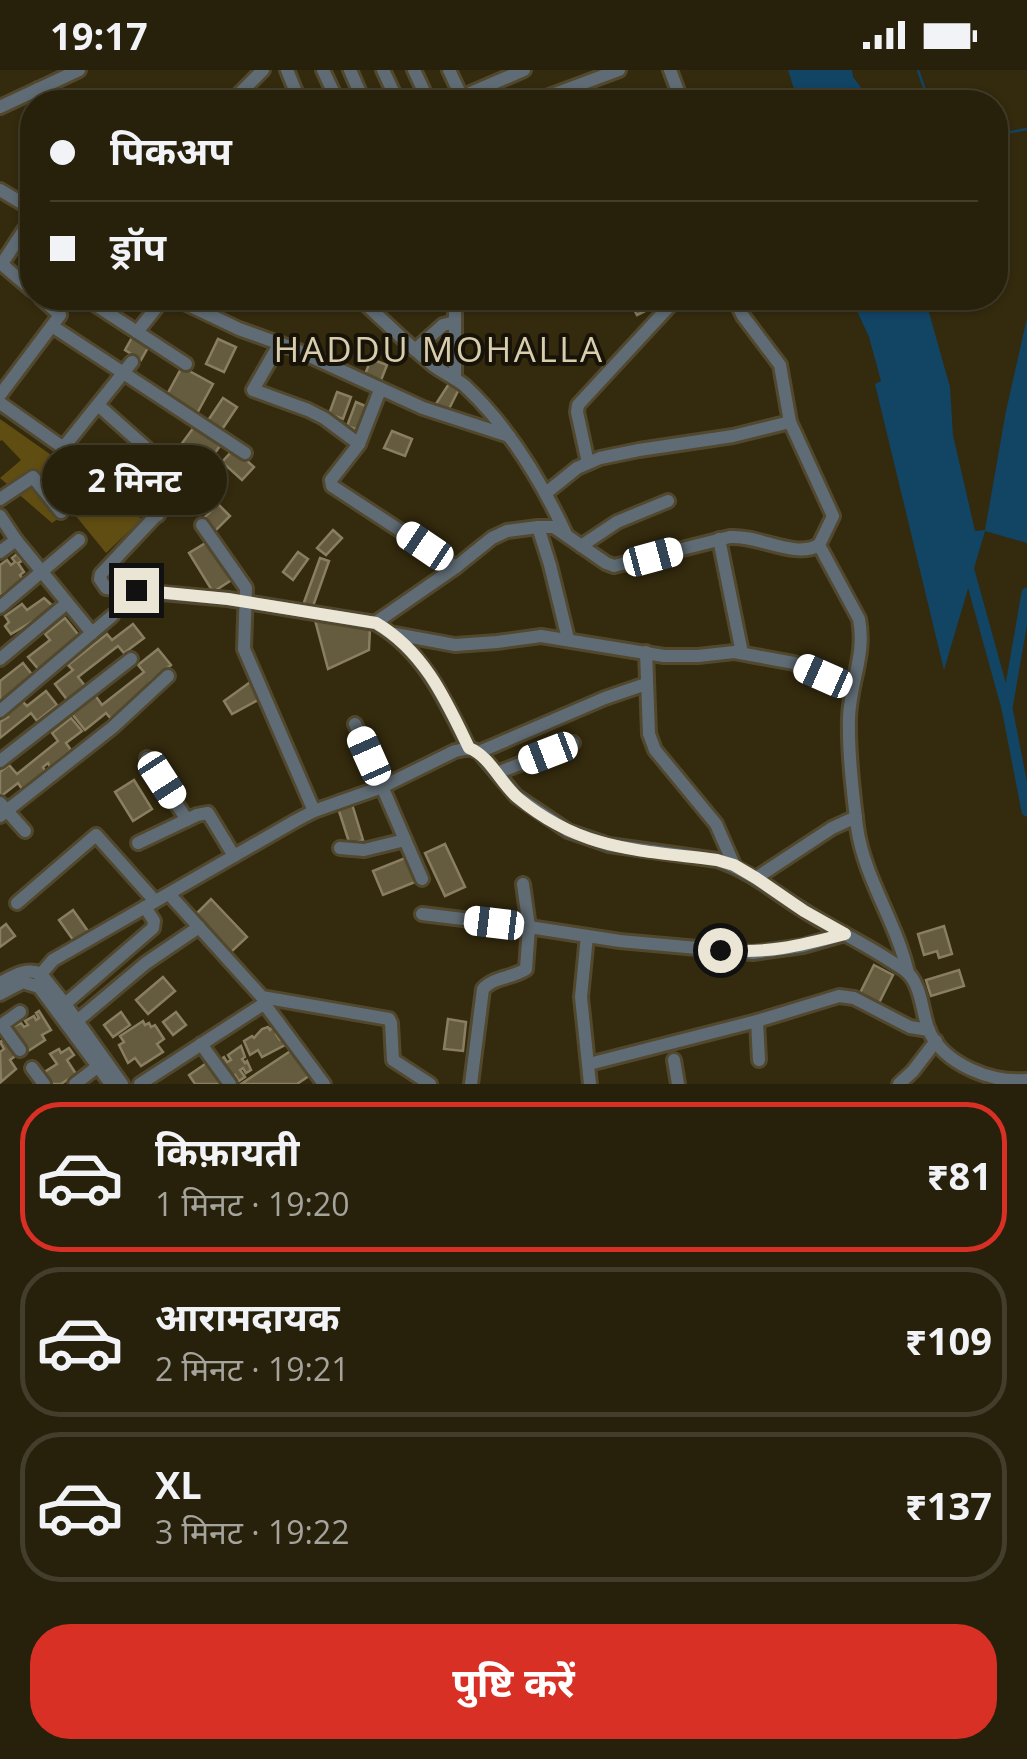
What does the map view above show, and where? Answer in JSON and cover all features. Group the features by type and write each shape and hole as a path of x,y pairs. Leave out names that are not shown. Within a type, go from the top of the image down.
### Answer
{"street":[{"path":"243,90 263,70"},
{"path":"483,90 524,70"},
{"path":"565,90 619,70"},
{"path":"38,89 71,72"},
{"path":"20,236 3,262 20,279"},
{"path":"55,310 60,314 0,399 158,515"},
{"path":"103,310 186,364"},
{"path":"137,332 154,310"},
{"path":"199,310 437,414 509,436"},
{"path":"372,310 443,373 466,387 509,436 546,493 566,534"},
{"path":"455,310 455,379"},
{"path":"588,462 578,405 666,310"},
{"path":"376,623 500,534 538,527 566,534 614,566 720,539 748,537 802,551 819,545 834,516 790,422 780,365 740,310"},
{"path":"415,350 443,325 455,322"},
{"path":"52,326 245,453"},
{"path":"280,344 253,390 324,418 358,444"},
{"path":"64,448 132,362"},
{"path":"380,390 358,444 331,480 332,486 456,567"},
{"path":"98,405 181,479 182,489 101,574 106,588 244,602 376,623 417,655 474,750 517,797 568,832 609,846 734,865 908,973"},
{"path":"546,493 588,462 790,422"},
{"path":"0,499 32,477 60,512"},
{"path":"581,546 618,522 668,501"},
{"path":"0,516 92,633"},
{"path":"202,525 246,588 244,650 314,810"},
{"path":"538,527 568,639"},
{"path":"720,539 742,653"},
{"path":"0,552 16,540"},
{"path":"0,607 79,540"},
{"path":"819,545 859,619 861,656 849,718 862,851 932,1036 969,1068 994,1078 1027,1080"},
{"path":"0,659 68,603"},
{"path":"0,711 112,616"},
{"path":"394,634 456,645 541,636 664,656 742,653 794,663 852,689"},
{"path":"646,652 649,734 654,750 716,824 734,865"},
{"path":"0,761 131,659"},
{"path":"24,832 2,810 112,727 168,676"},
{"path":"40,981 53,960 314,810 382,787 455,751 474,750 646,684"},
{"path":"355,724 422,879"},
{"path":"497,773 573,743"},
{"path":"146,758 188,820"},
{"path":"138,843 208,813 234,856"},
{"path":"756,878 832,828 856,818"},
{"path":"18,903 96,835 150,904 153,928 65,1004"},
{"path":"340,848 364,850 405,840"},
{"path":"470,1084 483,989 486,984 526,969 530,927 523,884"},
{"path":"169,894 262,997 389,1019 396,1064 430,1084"},
{"path":"422,914 752,952 803,946 845,934"},
{"path":"77,1021 146,963 200,928"},
{"path":"588,936 581,997 590,1084"},
{"path":"0,983 25,972 36,972 101,1064 122,1084"},
{"path":"0,994 23,982 40,981 77,1021 110,1084"},
{"path":"589,1064 839,996 932,1036"},
{"path":"140,1084 258,1006 266,1006 313,1082"},
{"path":"20,1012 1,1026 20,1050"},
{"path":"757,1021 759,1060"},
{"path":"899,1084 916,1068 932,1036"},
{"path":"201,1044 230,1084"},
{"path":"674,1060 678,1084"},
{"path":"75,1084 101,1064"},
{"path":"32,1068 44,1084"},
{"path":"916,1068 921,1084"}],"shaded area":[{"path":"0,419 142,519 106,553 71,510 52,523 0,478 21,460 0,441"}],"water":[{"path":"788,70 852,70 863,90 794,90"},
{"path":"857,310 928,310 950,387 953,435 975,531 985,530 1027,318 1027,543 985,531 944,670 875,384 881,381"}],"building":[{"path":"134,334 150,344 141,360 125,350"},
{"path":"218,339 236,347 224,372 206,364"},
{"path":"371,359 387,365 378,388 362,382"},
{"path":"182,367 213,384 195,417 164,400"},
{"path":"452,379 461,385 446,415 432,410"},
{"path":"337,392 351,397 343,419 329,414"},
{"path":"223,398 237,407 221,431 207,422"},
{"path":"356,402 370,408 361,431 347,426"},
{"path":"194,427 220,446 195,480 169,461"},
{"path":"392,431 412,439 405,456 384,448"},
{"path":"234,449 254,467 242,480 222,462"},
{"path":"218,504 230,516 214,532 202,520"},
{"path":"333,530 342,538 326,555 317,548"},
{"path":"209,541 233,579 213,592 189,553"},
{"path":"298,552 308,559 293,580 283,572"},
{"path":"17,554 25,582 0,596 0,565 7,560 11,565"},
{"path":"320,558 329,561 312,609 303,605"},
{"path":"44,598 57,610 38,624 35,620 11,634 5,626 9,622 5,616 22,604 27,610"},
{"path":"65,618 81,638 40,671 28,657 50,640 45,634"},
{"path":"315,620 370,628 369,650 328,669"},
{"path":"133,624 144,638 124,653 118,646 78,677 86,687 68,701 55,684 73,670 68,665 107,634 112,640"},
{"path":"158,649 171,665 151,681 155,686 112,720 106,713 85,730 72,714 95,695 102,705 144,672 138,665"},
{"path":"23,663 34,677 0,704 0,681"},
{"path":"253,680 258,700 232,714 224,701"},
{"path":"46,691 57,705 37,721 31,713 0,738 0,722 8,717 5,714 22,701 27,706"},
{"path":"71,718 82,731 66,743 71,750 50,767 48,763 43,767 45,771 22,789 18,783 0,797 0,772 9,765 17,774 58,741 52,733"},
{"path":"134,780 152,809 133,821 115,792"},
{"path":"352,804 363,840 350,845 338,808"},
{"path":"445,844 465,887 445,896 425,853"},
{"path":"410,856 420,880 383,895 373,871"},
{"path":"211,899 247,937 231,952 196,914"},
{"path":"73,910 90,934 76,944 59,920"},
{"path":"6,924 15,936 0,947 0,929"},
{"path":"944,926 952,954 939,958 937,951 924,955 918,934"},
{"path":"874,965 893,975 877,1007 858,997"},
{"path":"959,970 964,986 931,996 926,980"},
{"path":"163,977 175,991 148,1014 136,1000"},
{"path":"39,1011 51,1030 42,1035 45,1040 25,1053 9,1028 21,1023 24,1027 28,1025 25,1021 34,1016 39,1018"},
{"path":"121,1012 130,1025 113,1037 104,1025"},
{"path":"176,1012 186,1025 173,1035 163,1022"},
{"path":"448,1019 466,1022 463,1051 444,1049"},
{"path":"143,1021 151,1027 155,1025 164,1039 157,1044 163,1052 141,1066 135,1058 128,1063 119,1045 124,1042 120,1036"},
{"path":"274,1025 280,1040 284,1038 287,1044 262,1057 258,1050 250,1055 244,1041"},
{"path":"8,1037 18,1054 10,1060 16,1069 1,1082 0,1052 4,1049 0,1042"},
{"path":"241,1046 245,1057 242,1059 251,1070 240,1070 245,1077 239,1081 235,1075 227,1080 220,1060 231,1060 228,1055"},
{"path":"69,1048 74,1055 67,1060 76,1074 61,1084 50,1084 43,1073 57,1064 50,1054"},
{"path":"292,1050 309,1076 297,1084 241,1084"},
{"path":"211,1060 227,1084 195,1084 189,1075"}],"waterway":[{"path":"918,70 925,90"},
{"path":"1008,133 1027,129"},
{"path":"968,567 1007,708"},
{"path":"1027,593 1007,708 1027,811"}],"district":[{"name":"HADDU MOHALLA","path":"439,348"}],"route":[{"path":"136,590 228,599 376,623 417,655 469,748 480,752 516,796 568,832 609,846 734,865 845,934 803,946 752,952 720,950"}]}
